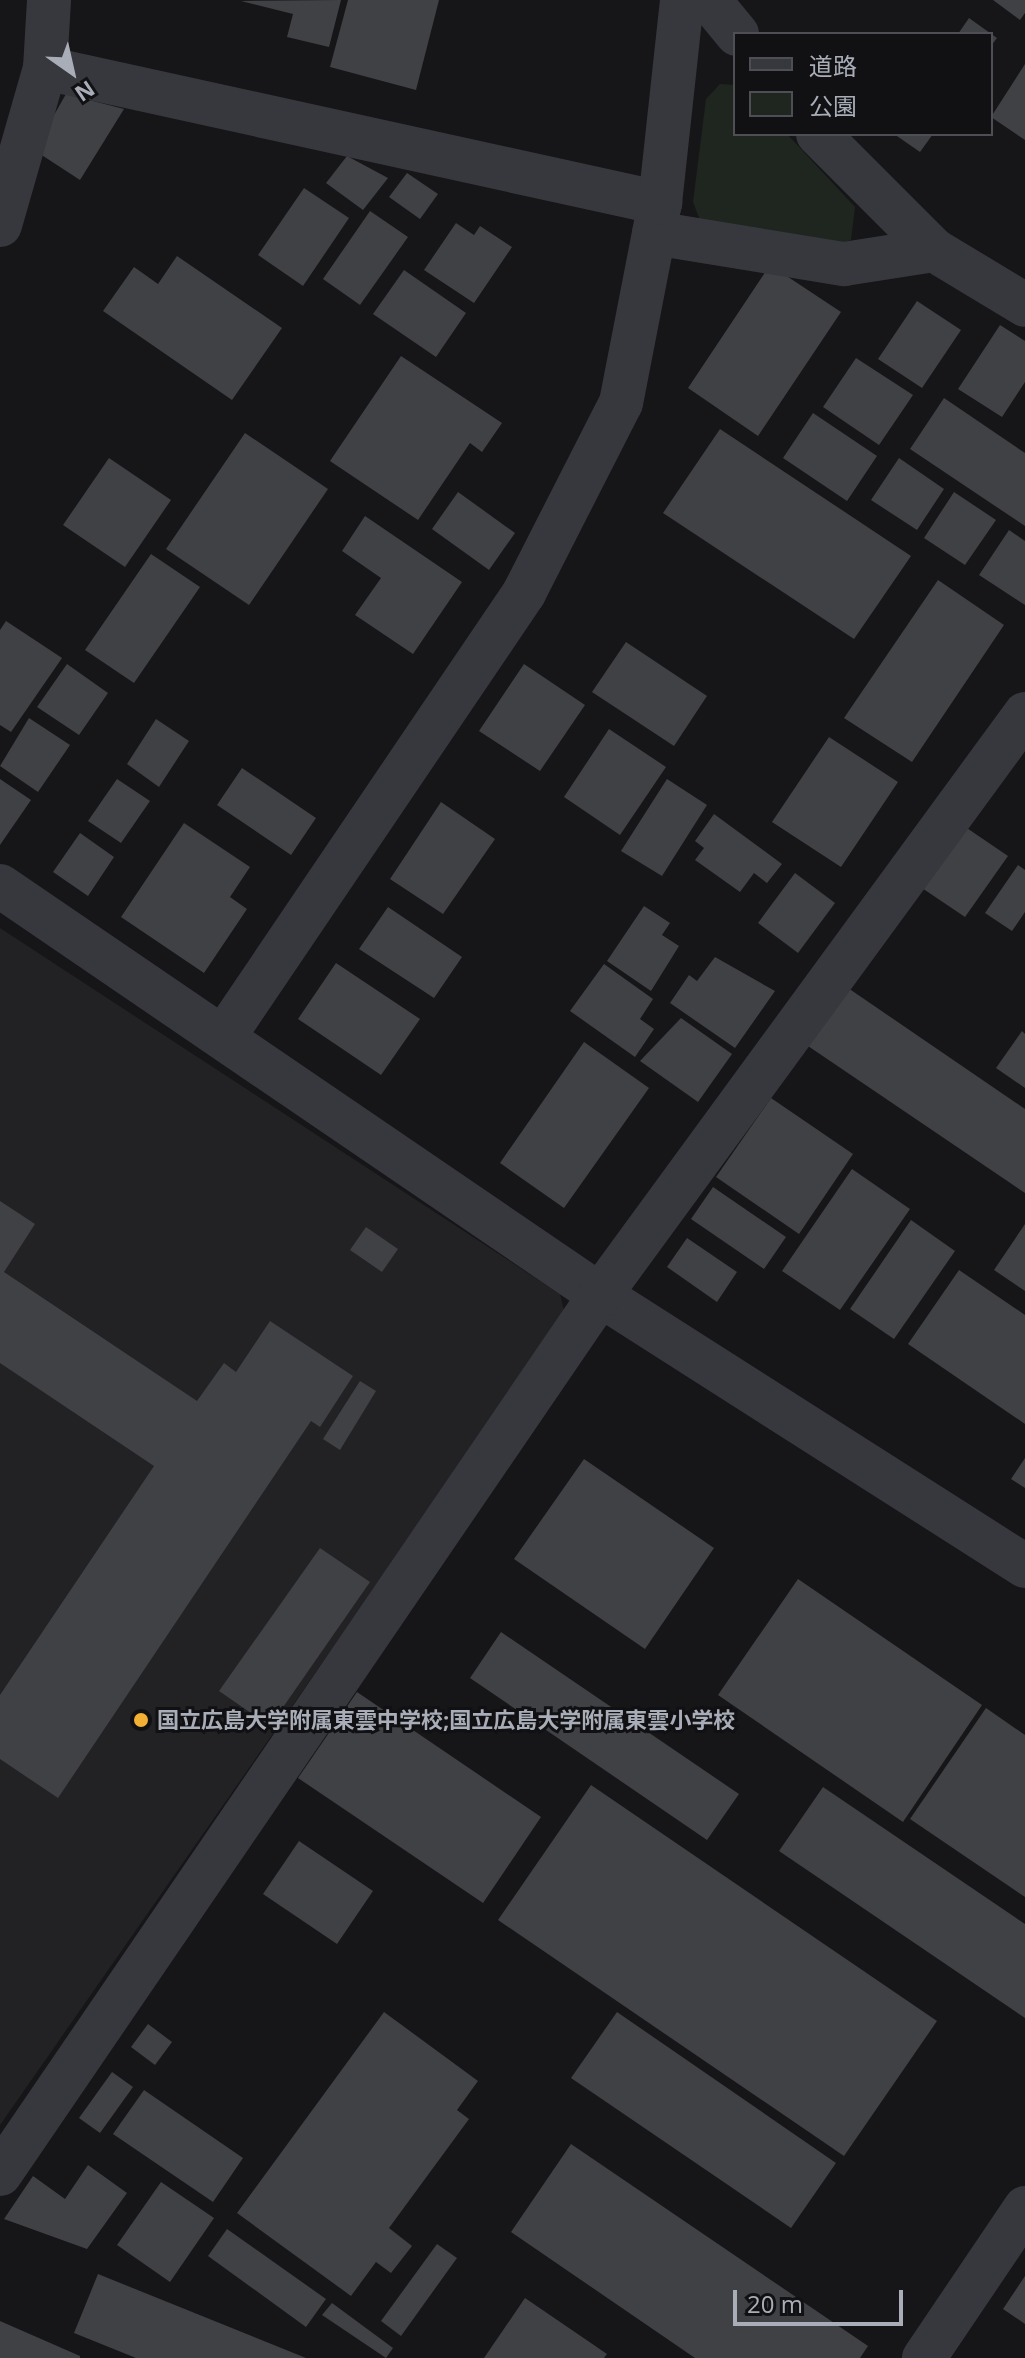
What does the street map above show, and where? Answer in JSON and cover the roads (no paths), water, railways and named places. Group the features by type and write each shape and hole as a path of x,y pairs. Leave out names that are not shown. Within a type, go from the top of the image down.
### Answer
{"street":[{"path":"0,225 45,68 49,0"},
{"path":"225,1035 524,593 621,403 657,218 682,0"},
{"path":"709,0 735,32"},
{"path":"45,68 844,264 934,250"},
{"path":"820,136 934,250 1025,305"},
{"path":"0,2174 600,1295 1025,714"},
{"path":"0,886 225,1035 600,1295 1025,1566"},
{"path":"924,2358 1025,2208"}],"place":[{"name":"国立広島大学附属東雲中学校;国立広島大学附属東雲小学校","path":"141,1720"}]}
